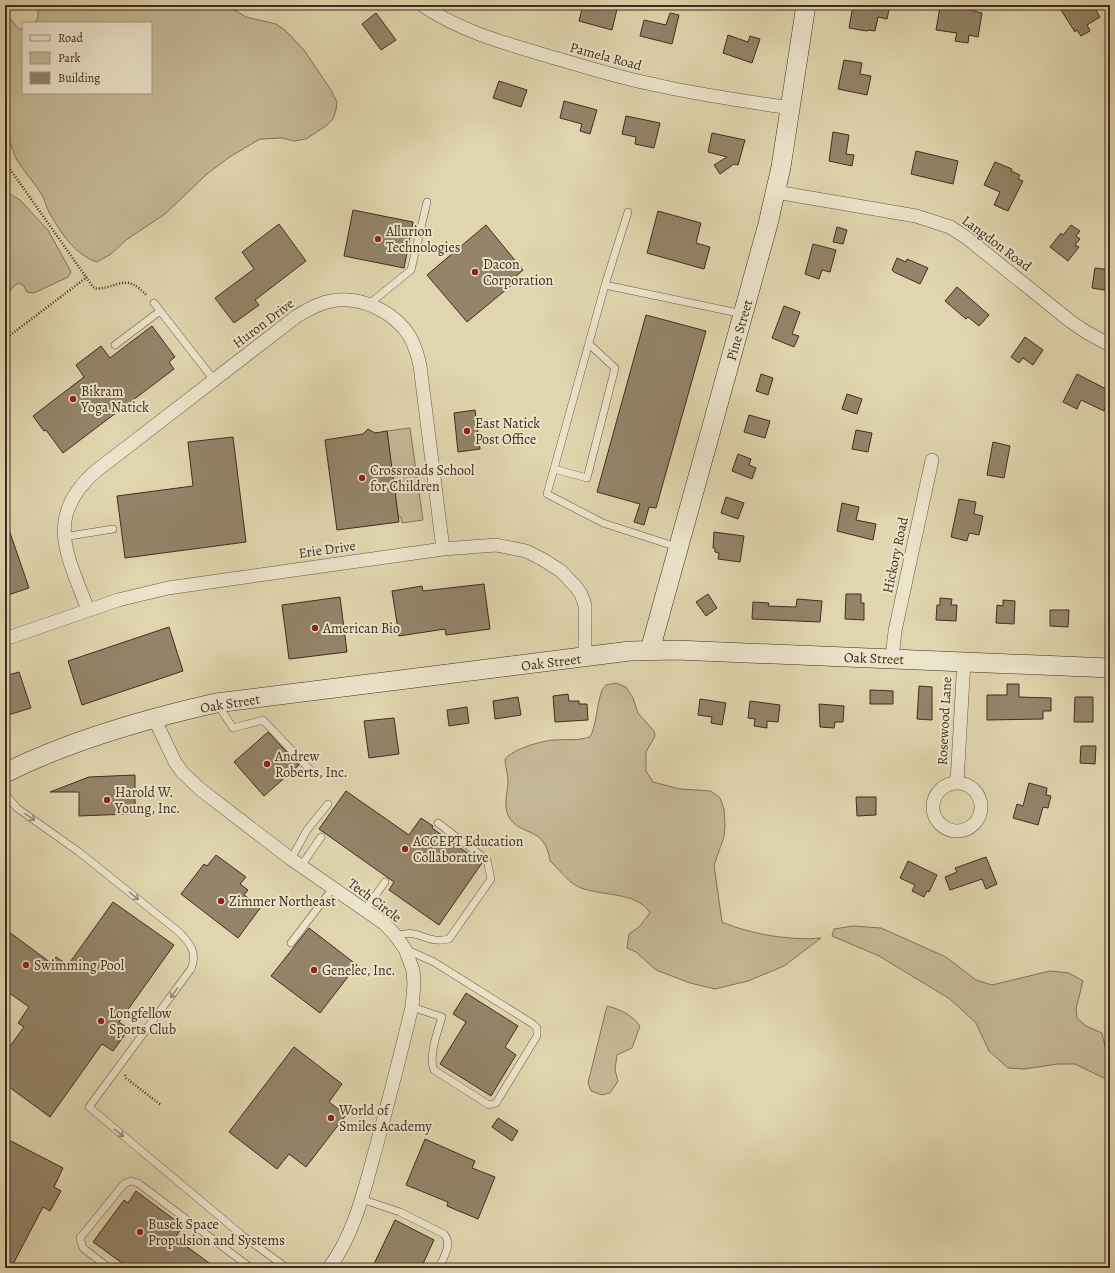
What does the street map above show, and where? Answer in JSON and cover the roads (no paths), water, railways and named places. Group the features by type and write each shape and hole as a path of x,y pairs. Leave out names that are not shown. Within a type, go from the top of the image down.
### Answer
{"main road":[{"name":"Pine Street","path":"650,650 776,192 806,5"},
{"name":"Oak Street","path":"8,774 64,747 154,718 216,703 650,650 892,658 1110,668"}],"street":[{"name":"Pamela Road","path":"422,5 447,20 479,34 519,48 606,73 679,90 790,108"},
{"name":"Langdon Road","path":"776,192 916,216 950,227 967,238 1070,321 1091,336 1110,345"},
{"name":"Huron Drive","path":"88,610 70,562 63,537 65,518 70,503 78,490 89,477 307,310 330,301 343,299 368,304 392,318 411,338 417,353 444,549"},
{"name":"Hickory Road","path":"892,658 896,631 932,460"},
{"name":"Erie Drive","path":"5,639 88,610 176,586 444,549 488,545 509,547 534,555 561,571 576,587 583,598 586,624 585,658"},
{"name":"Rosewood Lane","path":"957,782 964,661"},
{"name":"Tech Circle","path":"154,718 170,752 182,772 207,795 296,863 385,924 405,949 411,963 414,976 412,1007 361,1199 345,1240 329,1268"}],"lane":[{"path":"368,304 411,270 427,202"},
{"path":"628,212 605,285 547,494 602,523 678,547"},
{"path":"605,285 743,314"},
{"path":"154,303 214,380"},
{"path":"115,345 160,311"},
{"path":"554,468 587,478 615,368 589,344"},
{"path":"63,537 113,529"},
{"path":"216,703 233,728 263,720 315,775"},
{"path":"5,789 7,796 17,808"},
{"path":"5,802 17,808 107,873 188,941 194,952 194,961 191,969 89,1107 218,1216 288,1268"},
{"path":"296,863 307,830 328,804"},
{"path":"396,936 406,932 415,933 434,941 449,939 491,879 488,860 438,824"},
{"path":"296,863 322,837"},
{"path":"365,910 385,882"},
{"path":"291,943 332,888"},
{"path":"405,949 434,962 533,1024 537,1028 537,1036 496,1103 489,1106 434,1070 432,1064 434,1045 442,1017 412,1007"},
{"path":"109,1268 83,1248 80,1238 124,1184 131,1181 138,1183 251,1268"},
{"path":"361,1199 400,1212 444,1234 448,1244 438,1268"}],"place":[{"name":"Allurion Technologies","path":"378,239"},
{"name":"Dacon Corporation","path":"475,272"},
{"name":"Bikram Yoga Natick","path":"73,399"},
{"name":"East Natick Post Office","path":"467,431"},
{"name":"Crossroads School for Children","path":"362,478"},
{"name":"American Bio","path":"315,628"},
{"name":"Andrew Roberts, Inc.","path":"267,764"},
{"name":"Harold W. Young, Inc.","path":"107,800"},
{"name":"ACCEPT Education Collaborative","path":"405,849"},
{"name":"Zimmer Northeast","path":"221,901"},
{"name":"Swimming Pool","path":"26,965"},
{"name":"Genelec, Inc.","path":"314,970"},
{"name":"Longfellow Sports Club","path":"101,1021"},
{"name":"World of Smiles Academy","path":"331,1118"},
{"name":"Busek Space Propulsion and Systems","path":"140,1232"}]}
